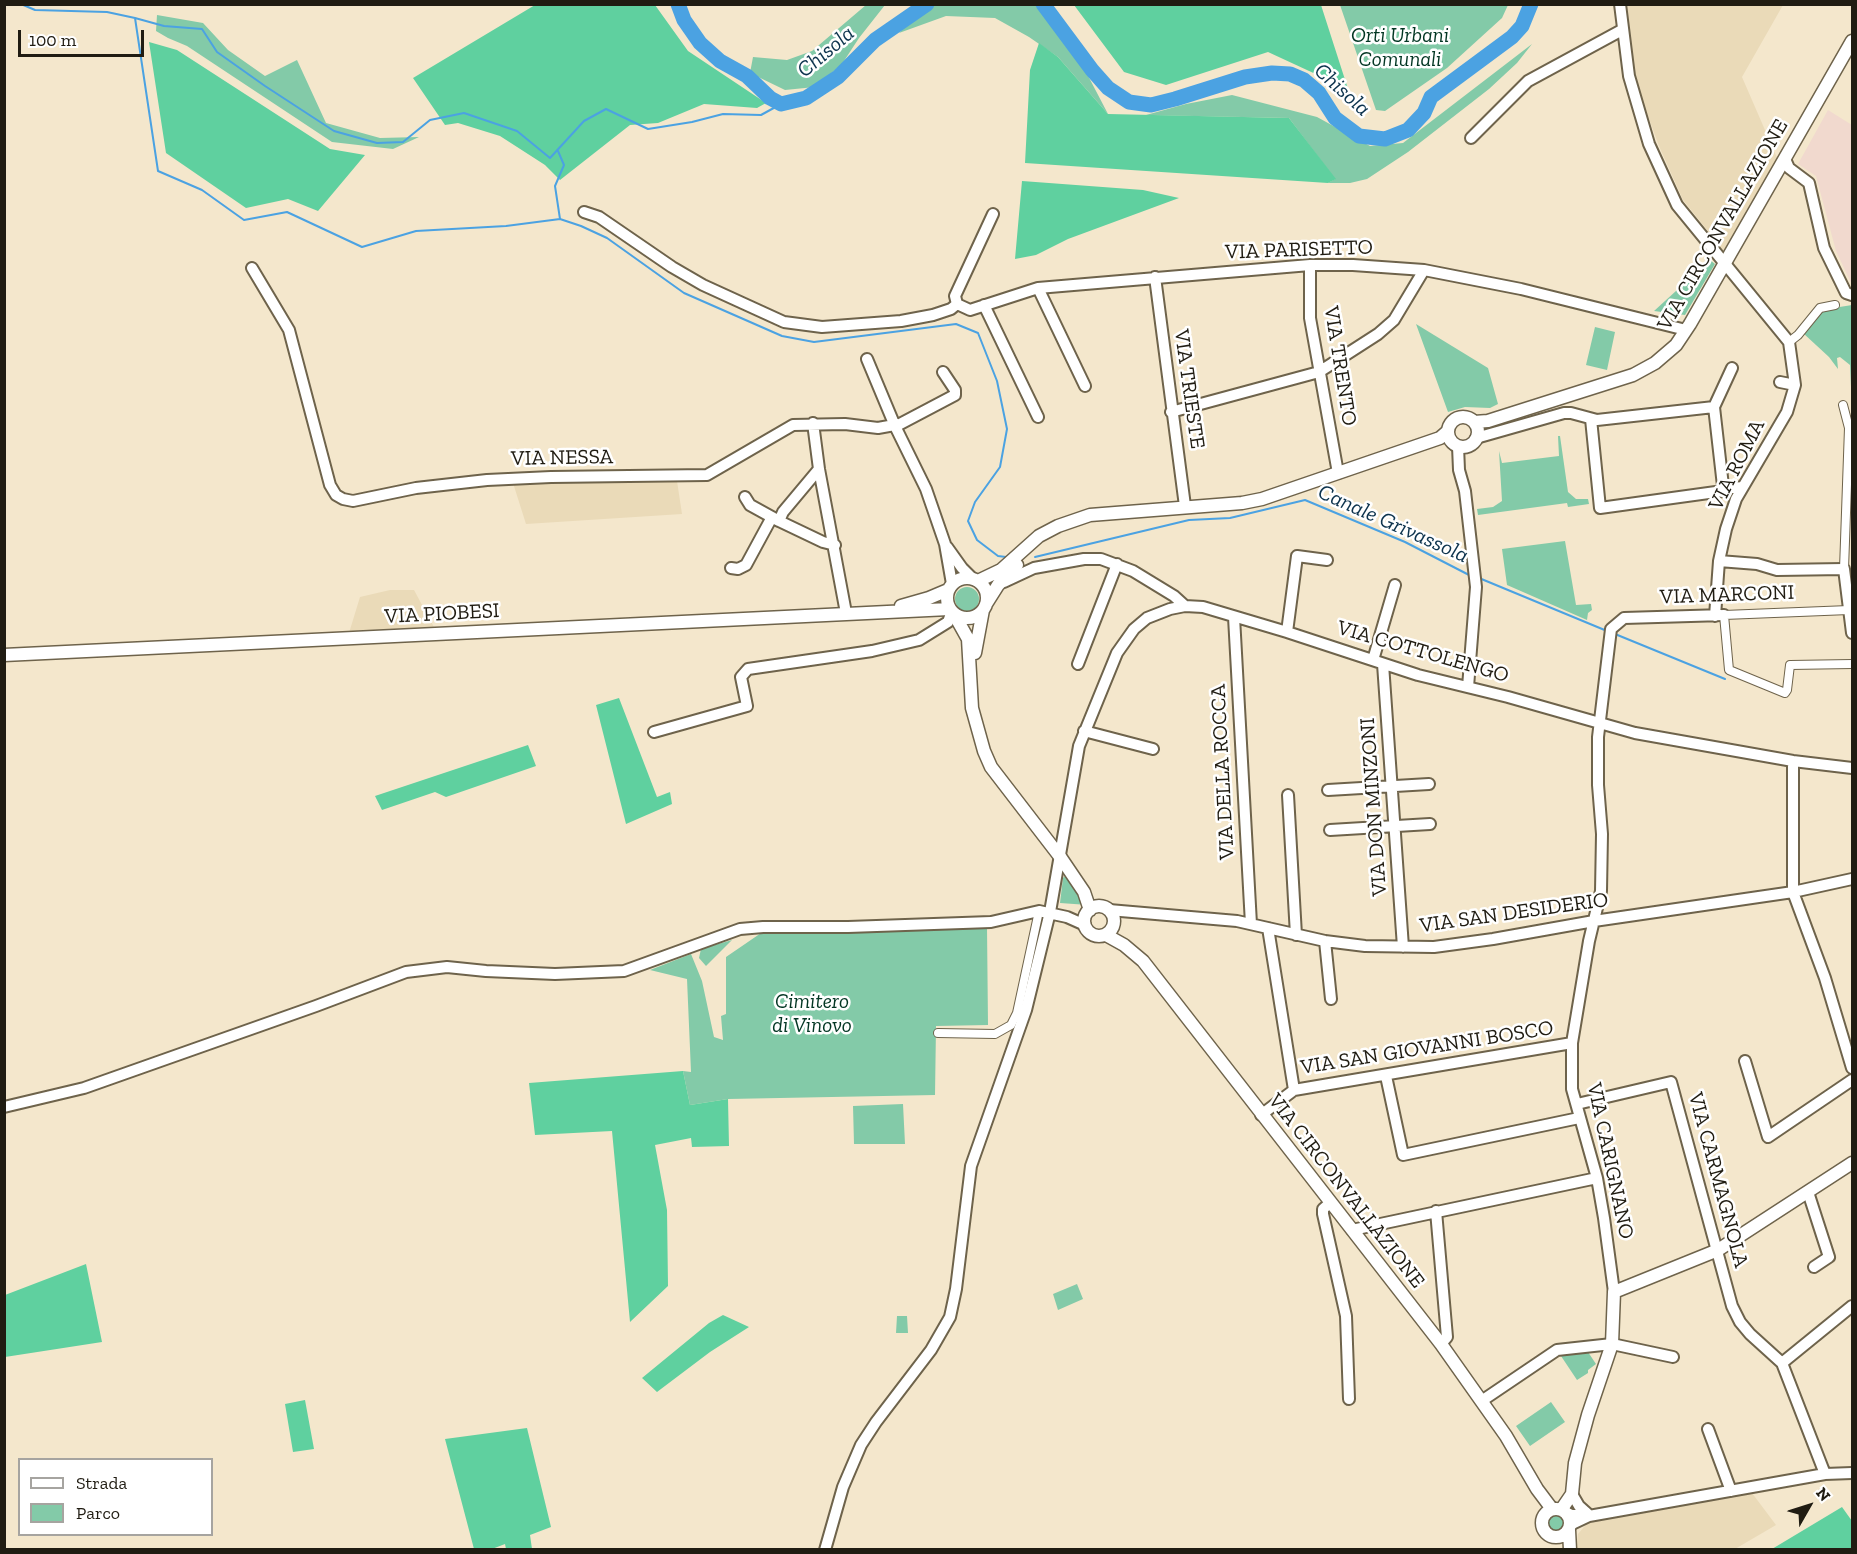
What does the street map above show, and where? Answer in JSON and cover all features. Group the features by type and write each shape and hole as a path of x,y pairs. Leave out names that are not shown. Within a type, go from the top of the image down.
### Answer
{"street":[{"path":"1620,4 1629,76 1649,144 1677,205 1790,342 1820,308 1835,305"},
{"path":"1471,138 1528,81 1622,30"},
{"name":"VIA CIRCONVALLAZIONE","path":"1461,436 1488,421 1633,375 1655,363 1676,345 1785,159 1849,56 1852,41"},
{"path":"1785,159 1789,168 1809,183 1824,248 1846,293 1852,295"},
{"path":"584,212 599,217 672,267 703,285 784,322 822,327 902,321 951,309 993,214"},
{"name":"VIA PARISETTO","path":"956,300 970,310 1038,288 1310,265 1363,265 1424,270 1521,289 1686,330"},
{"name":"VIA TRENTO","path":"1310,265 1310,318 1338,473"},
{"name":"VIA NESSA","path":"252,268 289,330 330,485 336,495 343,499 353,501 416,488 488,480 707,475 793,425 813,423 878,428 895,426"},
{"path":"1171,412 1319,372 1378,334 1394,320 1424,270"},
{"name":"VIA TRIESTE","path":"1155,277 1185,506"},
{"path":"1038,288 1085,386"},
{"path":"984,305 1038,417"},
{"name":"VIA ROMA","path":"1719,616 1719,561 1736,499 1787,412 1795,385 1790,342"},
{"path":"867,359 895,426 924,484 945,544 950,587"},
{"path":"1732,368 1714,407 1723,488 1736,499"},
{"path":"895,426 955,395 955,390 943,372"},
{"path":"1780,382 1795,385"},
{"path":"1843,405 1849,428 1849,540 1845,569 1852,628"},
{"path":"1102,917 1001,781 988,759 976,727 972,708 968,639 946,596 950,587 962,578 975,580 1001,570 1039,536 1058,526 1090,515 1242,503 1262,499 1338,473 1461,436 1564,413 1597,420 1714,407"},
{"path":"1591,419 1600,508 1723,488 1743,487"},
{"path":"813,423 819,469 846,613"},
{"path":"1461,436 1459,470 1465,491 1475,577 1468,687"},
{"path":"731,568 738,569 746,565 776,519 819,469"},
{"path":"745,497 750,505 776,519 835,545"},
{"path":"952,611 959,617 972,617 984,607 998,585 1058,526"},
{"path":"945,544 962,568 986,591 971,669"},
{"path":"1723,546 1732,562"},
{"path":"1287,632 1297,556 1328,561"},
{"name":"VIA COTTOLENGO","path":"998,585 1034,567 1084,559 1101,559 1132,571 1174,596 1185,606 1203,608 1287,632 1418,675 1635,733 1793,761 1852,768"},
{"path":"1719,561 1757,564 1777,570 1845,569"},
{"path":"1078,664 1117,564"},
{"path":"1378,662 1395,585"},
{"name":"VIA PIOBESI","path":"881,611 929,598 950,587"},
{"path":"938,1033 995,1034 1011,1025 1017,1013 1060,858 1079,746 1084,731 1117,653 1125,640 1134,629 1158,612 1185,606"},
{"name":"VIA MARCONI","path":"1611,631 1624,618 1851,610"},
{"name":"VIA PIOBESI","path":"4,655 881,611 952,611"},
{"path":"654,732 747,706 741,677 748,669 872,651 919,640 948,622 952,611"},
{"path":"1719,616 1729,670 1785,693 1790,665 1852,664"},
{"name":"VIA DELLA ROCCA","path":"1234,617 1251,924"},
{"name":"VIA CARIGNANO","path":"1560,1511 1572,1494 1575,1463 1588,1415 1612,1344 1614,1292 1604,1218 1596,1178 1572,1089 1572,1043 1601,891 1599,723 1611,631"},
{"name":"VIA DON MINZONI","path":"1378,662 1392,786 1403,947"},
{"path":"1084,731 1153,749"},
{"path":"1793,761 1793,892 1825,978 1852,1068"},
{"path":"1328,790 1429,784"},
{"path":"1288,795 1296,935"},
{"path":"1330,830 1430,824"},
{"name":"VIA SAN DESIDERIO","path":"1045,912 1067,917 1237,921 1325,941 1365,946 1434,947 1793,892 1852,879"},
{"path":"7,1107 84,1088 406,972 447,967 486,972 555,974 624,971 740,929 991,922 1045,912"},
{"path":"825,1550 843,1487 861,1445 930,1350 950,1317 956,1289 970,1166 1026,1010 1045,912"},
{"name":"VIA CIRCONVALLAZIONE","path":"1102,917 1124,945 1143,961 1329,1203 1441,1344 1483,1400 1537,1489 1560,1511"},
{"path":"1268,928 1294,1090"},
{"path":"1325,941 1331,999"},
{"name":"VIA SAN GIOVANNI BOSCO","path":"1261,1115 1294,1090 1572,1043"},
{"path":"1745,1061 1768,1137 1852,1080"},
{"path":"1386,1076 1403,1155 1579,1118"},
{"name":"VIA CARMAGNOLA","path":"1577,1104 1671,1082 1732,1306 1740,1322 1750,1334 1782,1363"},
{"path":"1614,1292 1718,1250 1852,1163"},
{"path":"1352,1230 1596,1178"},
{"path":"1808,1191 1829,1257 1814,1267"},
{"path":"1329,1203 1323,1209 1323,1214 1346,1316 1349,1399"},
{"path":"1436,1211 1447,1337 1441,1344"},
{"path":"1825,1474 1782,1363 1852,1306"},
{"path":"1483,1400 1557,1350 1612,1344 1673,1357"},
{"path":"1708,1429 1731,1491"},
{"path":"1560,1550 1553,1537 1545,1532 1542,1519 1548,1511 1591,1516 1825,1474 1852,1473"},
{"name":"VIA CIRCONVALLAZIONE","path":"1537,1489 1542,1519"},
{"path":"1572,1494 1579,1506 1591,1516"},
{"path":"1560,1511 1568,1516 1570,1550"},
{"path":"1553,1537 1562,1536 1570,1528 1591,1516"}],"shaded area":[{"path":"1625,5 1783,5 1742,77 1778,160 1724,251 1683,200 1659,146 1631,70"},
{"path":"1828,110 1852,125 1852,285 1836,251 1816,176 1798,164"},
{"path":"677,481 682,514 526,524 513,483"},
{"path":"390,590 414,590 435,629 349,633 360,597"},
{"path":"1752,1493 1776,1525 1735,1549 1576,1549 1578,1534 1588,1522"}],"green space":[{"name":"Orti Urbani Comunali","path":"1340,4 1508,5 1502,18 1447,68 1385,111 1376,110"},
{"path":"535,5 655,5 688,51 766,103 757,108 704,104 658,123 630,125 560,180 545,165 500,136 458,123 445,125 413,78"},
{"path":"866,5 885,5 842,64 815,87 785,90 750,73 753,57 787,60 812,51"},
{"path":"933,5 1038,5 1049,14 1056,30 1073,47 1108,114 1058,57 995,18 946,16 899,33 918,13"},
{"path":"1074,5 1321,5 1348,89 1268,52 1166,85 1124,72"},
{"path":"157,15 203,23 228,50 265,76 297,60 326,123 380,138 419,137 393,149 332,142 187,46 156,31"},
{"path":"149,42 177,50 330,149 365,155 318,211 288,199 246,208 166,153"},
{"path":"1039,43 1058,57 1108,114 1289,118 1336,179 1328,183 1025,163 1030,70"},
{"path":"1532,44 1517,63 1489,89 1408,152 1367,179 1350,183 1328,183 1335,179 1289,118 1146,115 1232,95 1317,117 1370,146 1403,143"},
{"path":"1022,181 1143,190 1179,198 1068,239 1036,255 1015,259"},
{"path":"1710,260 1715,264 1685,315 1654,311"},
{"path":"1852,305 1852,409 1850,365 1840,357 1837,358 1838,369 1829,357 1803,333 1821,310"},
{"path":"1416,324 1488,368 1498,404 1490,408 1465,407 1448,412"},
{"path":"1595,327 1615,332 1607,370 1586,365"},
{"path":"1558,436 1560,436 1568,492 1576,499 1588,499 1589,504 1568,507 1567,503 1478,515 1477,509 1493,507 1502,501 1499,451 1502,463 1559,456"},
{"path":"1565,541 1576,605 1591,604 1592,610 1588,613 1587,620 1507,585 1502,549"},
{"path":"967,587 976,590 979,599 976,608 967,611 958,608 955,599 958,590"},
{"path":"619,698 657,797 670,792 672,804 626,824 596,705"},
{"path":"528,745 536,766 446,797 435,792 382,810 375,796"},
{"path":"1067,874 1088,905 1060,903 1063,878"},
{"name":"Cimitero di Vinovo","path":"987,927 988,1025 936,1026 935,1095 728,1099 690,1105 683,1071 691,1072 687,979 650,970 691,954 702,981 714,1037 723,1040 721,1016 726,1014 726,957 764,931"},
{"path":"732,940 706,966 699,958 701,949"},
{"path":"683,1071 690,1105 728,1099 729,1146 692,1147 691,1138 655,1145 667,1210 668,1286 630,1322 612,1131 535,1135 529,1083"},
{"path":"903,1104 905,1144 854,1144 853,1106"},
{"path":"86,1264 102,1342 5,1357 5,1295"},
{"path":"1077,1284 1083,1299 1058,1310 1053,1294"},
{"path":"723,1315 749,1327 710,1352 657,1392 642,1378 709,1323"},
{"path":"897,1316 907,1316 908,1333 896,1333"},
{"path":"1588,1352 1596,1364 1577,1380 1561,1356"},
{"path":"305,1400 314,1449 293,1452 285,1404"},
{"path":"1551,1402 1565,1422 1530,1446 1516,1426"},
{"path":"527,1428 551,1527 530,1535 532,1549 506,1549 505,1544 492,1549 474,1549 445,1439"},
{"path":"1842,1507 1852,1521 1852,1549 1772,1549"},
{"path":"1557,1514 1564,1517 1567,1524 1564,1531 1557,1534 1550,1531 1547,1524 1550,1517"}],"waterway":[{"name":"Canale Grivassola","path":"21,4 35,10 107,12 135,18 158,171 202,190 244,220 287,212 362,247 416,231 506,226 560,219 607,238 684,293 782,336 814,342 956,324 978,333 997,381 1007,429 1000,467 975,502 968,521 977,540 998,556 1006,557"},
{"name":"Chisola","path":"678,4 684,20 700,43 720,61 747,76 770,98 781,104 806,98 838,77 875,40 927,4"},
{"name":"Chisola","path":"1043,4 1092,70 1108,88 1129,102 1151,105 1245,77 1272,73 1290,74 1304,80 1319,93 1335,118 1359,136 1385,139 1408,130 1424,113 1431,97 1512,37 1522,26 1531,4"},
{"path":"135,18 164,26 202,29 217,52 334,131 377,143 403,142 430,120 464,113 517,131 550,158 584,121 606,109 648,129 723,114 761,115 781,104"},
{"path":"558,151 564,165 555,186 560,219"},
{"name":"Canale Grivassola","path":"1035,557 1189,520 1230,518 1305,500 1405,542 1471,576"},
{"name":"Canale Grivassola","path":"1479,578 1607,631"},
{"name":"Canale Grivassola","path":"1615,634 1725,679"}]}
